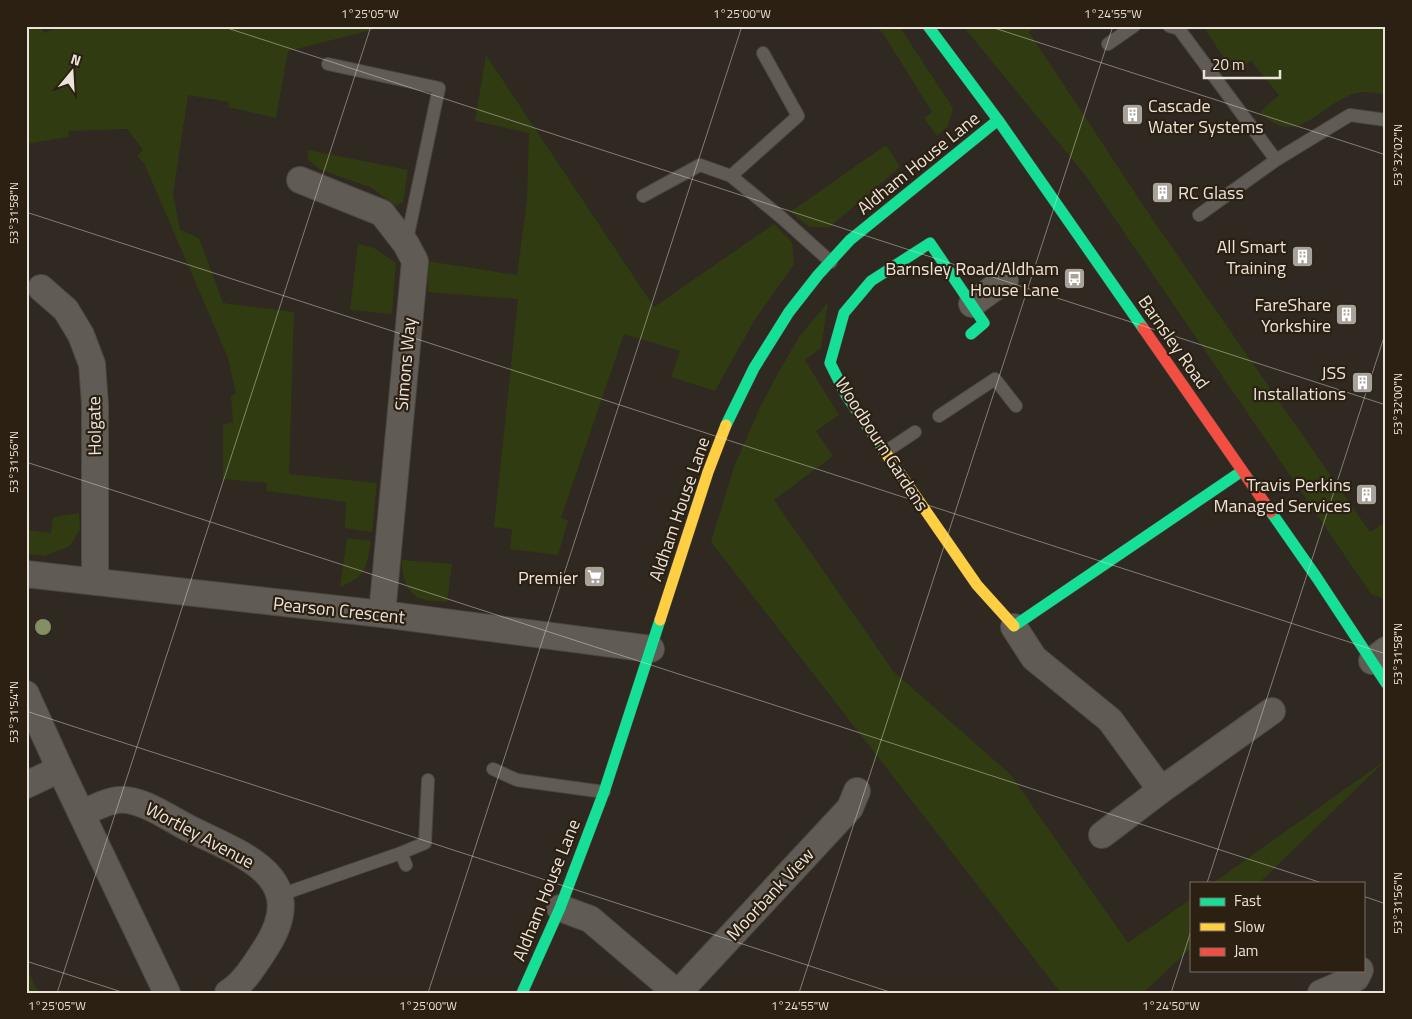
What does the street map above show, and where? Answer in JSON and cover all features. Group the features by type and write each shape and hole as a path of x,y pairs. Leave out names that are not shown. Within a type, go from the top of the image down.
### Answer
{"street":[{"name":"Barnsley Road","path":"928,26 998,120 1242,471 1379,655 1386,683"},
{"name":"Aldham House Lane","path":"522,993 560,908 604,792 708,472 730,416 754,368 776,330 794,305 850,240 998,120"},
{"name":"Simons Way","path":"300,180 382,213 406,244 415,261 382,614"},
{"name":"Woodbourn Gardens","path":"971,334 984,323 930,243 871,281 844,313 830,363 846,395 976,585 1014,627 1034,658 1110,720 1161,790"},
{"path":"972,304 1006,280"},
{"name":"Holgate","path":"41,288 66,310 81,335 92,364 95,404 95,582"},
{"path":"1014,627 1242,471"},
{"name":"Pearson Crescent","path":"26,574 382,614 651,649"},
{"path":"26,694 167,993"},
{"path":"1102,835 1272,710"},
{"path":"26,785 60,769"},
{"name":"Moorbank View","path":"678,993 850,808 857,791"},
{"name":"Wortley Avenue","path":"82,812 118,800 139,802 244,856 267,872 277,884 280,895"},
{"path":"228,993 239,986 276,932 281,913 280,895"},
{"path":"560,908 590,919 678,993"},
{"path":"1321,993 1356,978 1359,972"}],"lane":[{"path":"1108,44 1134,26"},
{"path":"1169,26 1179,29 1276,160"},
{"path":"731,176 798,116 763,53"},
{"path":"328,64 439,88 406,244"},
{"path":"1199,215 1276,160 1350,115 1386,120"},
{"path":"643,196 700,165 731,176 831,262"},
{"path":"939,416 995,380 1016,406"},
{"path":"885,452 915,432"},
{"path":"494,769 517,780 604,792"},
{"path":"280,895 404,859 425,842 428,780"}],"green space":[{"path":"26,26 40,26 44,33 63,26 388,26 288,51 276,118 228,107 229,102 188,95 173,194 180,230 199,238 223,303 294,312 289,474 377,483 372,532 345,528 346,502 267,491 267,483 223,479 223,425 233,422 231,396 236,394 228,358 144,163 137,156 143,150 127,129 69,131 68,137 26,144"},
{"path":"874,26 899,26 953,108 948,126 937,136 924,118 932,112 882,32"},
{"path":"963,26 1038,26 1029,32 1153,220 1370,532 1386,522 1386,600 1371,594 1085,175"},
{"path":"1203,26 1386,26 1386,95 1367,92 1353,94 1336,102 1305,123 1284,127 1272,122 1260,112 1279,95 1251,61 1233,72"},
{"path":"486,55 654,307 774,224 792,242 794,264 754,321 715,391 671,377 680,351 624,334 561,518 568,521 558,555 510,549 512,529 494,527 518,299 428,292 427,261 517,275 527,200 529,133 475,121"},
{"path":"886,145 900,167 830,227 810,227 790,212"},
{"path":"308,150 408,170 403,202 395,206 372,188 319,169 308,159"},
{"path":"358,244 374,248 396,263 392,314 350,310"},
{"path":"828,302 821,348 805,360 839,415 816,431 833,456 774,500 894,672 1010,774 1128,943 1190,900 1190,949 1143,993 1061,993 711,542 734,467 761,405 799,337"},
{"path":"79,513 80,529 70,546 45,556 26,554 26,515 30,514 29,530 51,533 53,517"},
{"path":"347,538 371,541 364,570 356,579 340,587"},
{"path":"402,560 452,564 447,602 426,600 414,595 405,582"},
{"path":"1386,760 1260,882 1214,882"},
{"path":"26,967 39,993 26,993"}],"traffic: fast":[{"path":"928,26 998,120 1143,328"},
{"path":"726,425 754,368 789,312 818,275 850,240 998,120"},
{"path":"883,449 846,395 830,363 844,313 871,281 930,243 984,323 971,334"},
{"path":"1014,626 1242,471"},
{"path":"1271,512 1386,683"},
{"path":"522,993 560,908 604,792 660,620"}],"traffic: slow":[{"path":"660,620 708,472 726,425"},
{"path":"883,449 977,585 1014,626"}],"traffic: jam":[{"path":"1143,328 1271,512"}],"place":[{"name":"Cascade Water Systems","path":"1132,115"},
{"name":"RC Glass","path":"1162,192"},
{"name":"All Smart Training","path":"1302,256"},
{"name":"Barnsley Road/Aldham House Lane","path":"1075,278"},
{"name":"FareShare Yorkshire","path":"1347,314"},
{"name":"JSS Installations","path":"1362,382"},
{"name":"Travis Perkins Managed Services","path":"1367,494"},
{"name":"Premier","path":"594,577"}]}
